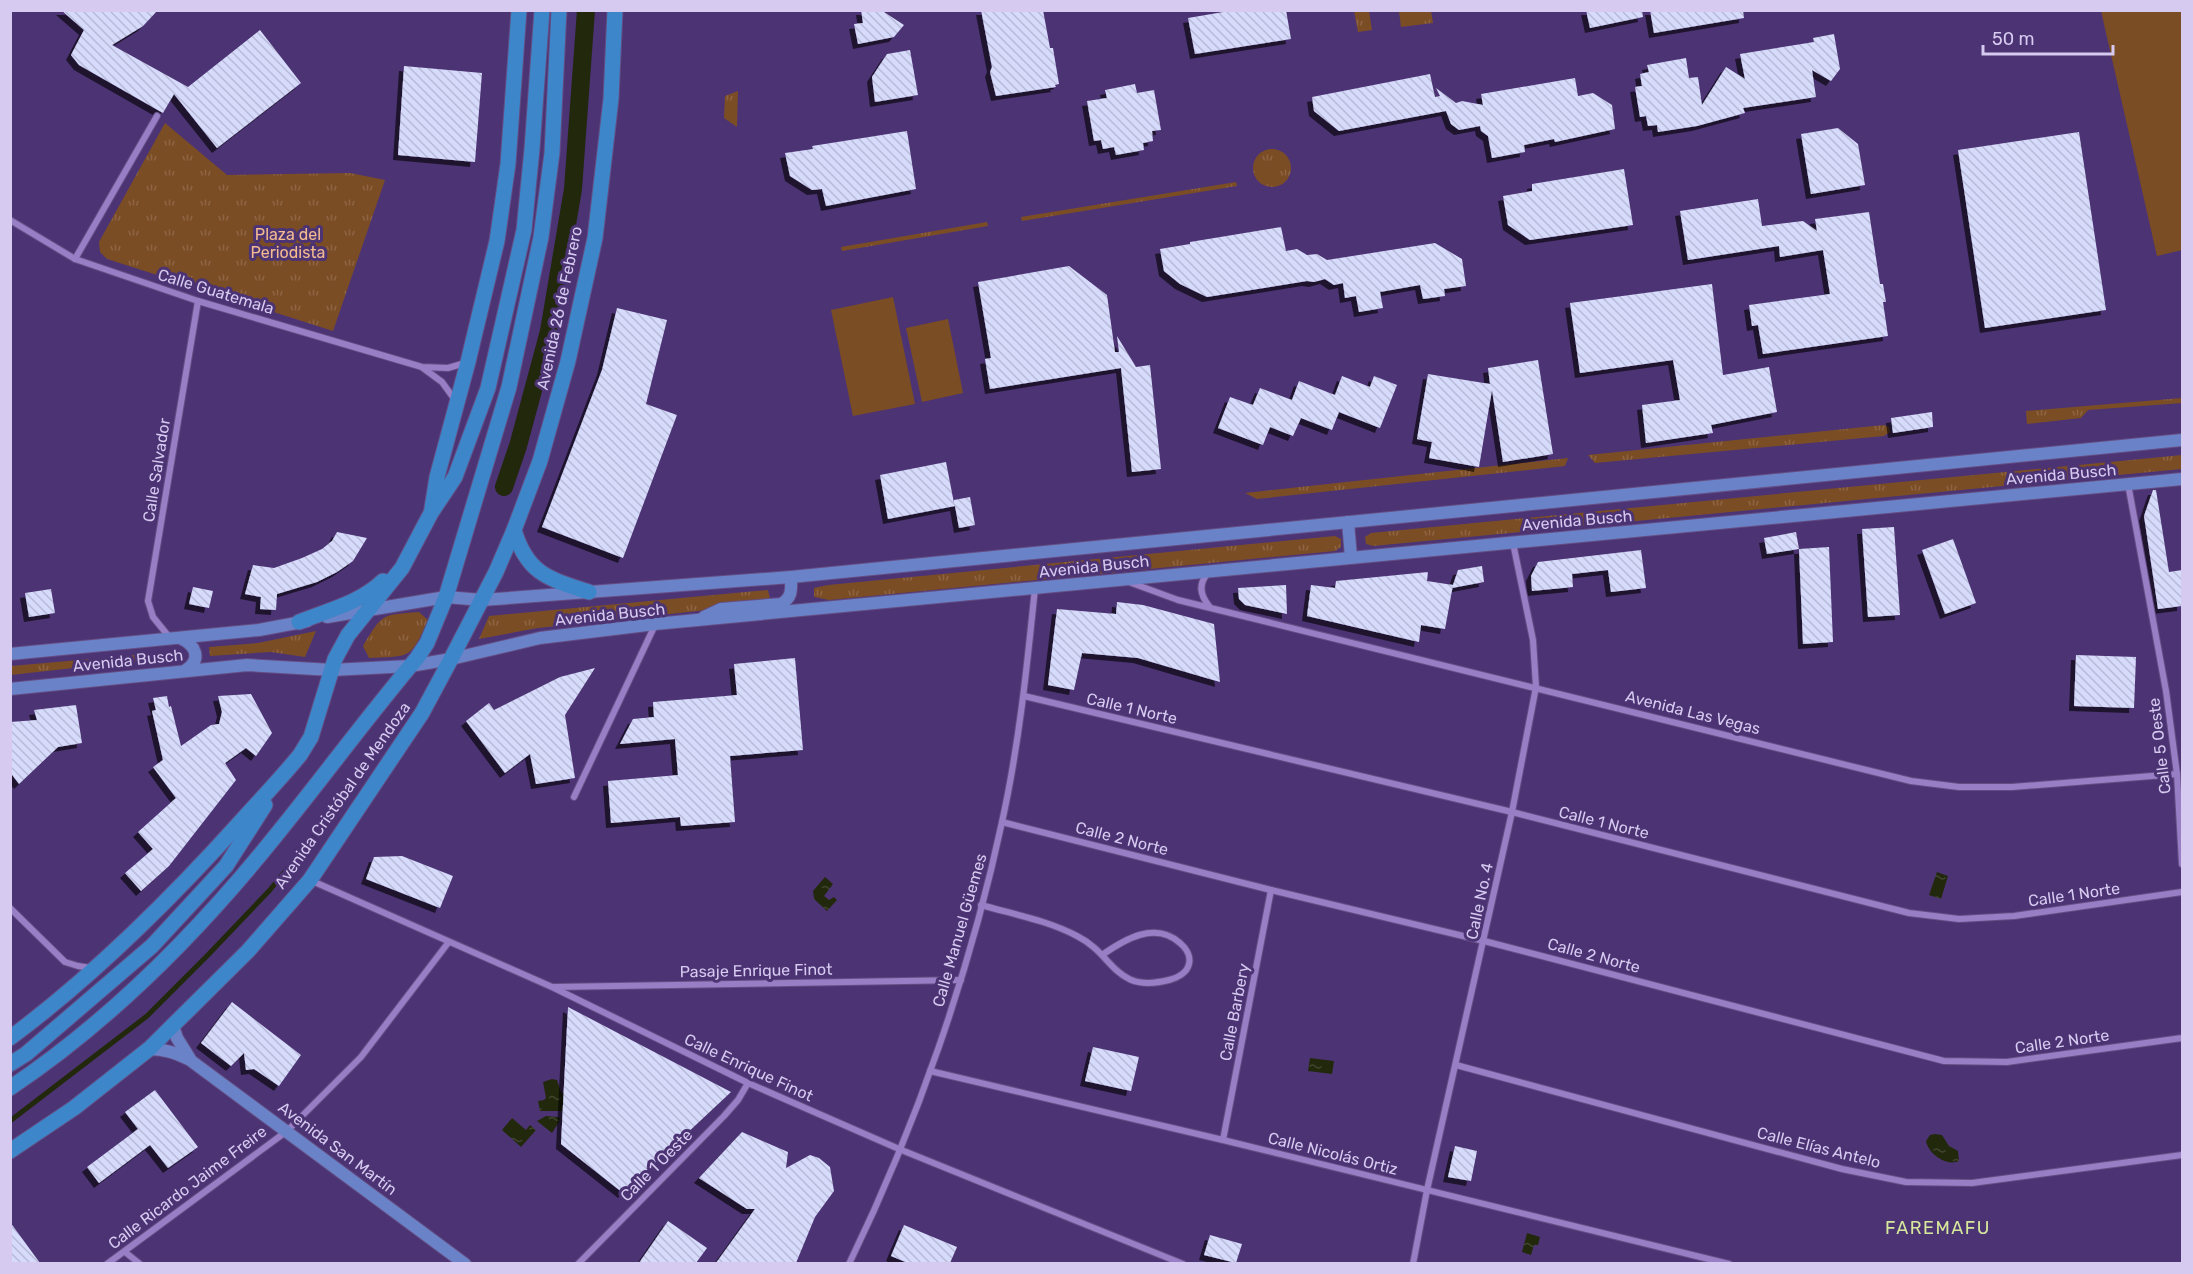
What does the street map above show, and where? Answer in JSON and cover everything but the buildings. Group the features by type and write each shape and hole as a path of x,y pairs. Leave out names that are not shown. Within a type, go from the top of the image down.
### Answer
{"main road":[{"path":"431,513 437,477 458,405 497,241 508,164 519,10"},
{"path":"10,1064 38,1044 152,946 226,866 311,736 335,659 348,635 406,561 431,513 455,477 488,388 524,230 542,10"},
{"name":"Avenida 26 de Febrero","path":"446,597 509,387 541,237 552,153 559,10"},
{"name":"Avenida 26 de Febrero","path":"482,600 514,530 540,461 568,361 595,238 610,99 615,10"},
{"name":"Avenida Busch","path":"10,654 259,630 371,608 446,597 482,600 791,577 2182,440"},
{"name":"Avenida Busch","path":"10,689 247,665 332,670 410,666 540,638 655,624 2182,479"},
{"path":"1348,522 1351,557"},
{"path":"514,530 519,549 526,560 537,570 555,581 589,592"},
{"path":"299,622 348,604 370,593 406,561"},
{"path":"695,621 721,609 782,604 791,595 791,577"},
{"name":"Avenida Cristóbal de Mendoza","path":"10,1088 36,1071 105,1015 163,961 221,900 274,839 410,666 427,643 446,597"},
{"name":"Avenida Cristóbal de Mendoza","path":"10,1151 74,1108 149,1049 248,951 310,880 422,713 482,600"},
{"path":"175,638 193,645 196,652 196,659 186,670"},
{"path":"10,1038 94,968 181,886 288,770"},
{"path":"38,1044 58,999 114,979"},
{"name":"Avenida San Martín","path":"173,1026 190,1060"},
{"name":"Avenida San Martín","path":"149,1049 164,1049 190,1060 465,1263"}],"street":[{"path":"75,259 157,116"},
{"name":"Calle Guatemala","path":"10,220 75,259 198,301 422,367 448,368 468,362"},
{"name":"Calle Salvador","path":"175,638 153,616 148,601 198,301"},
{"name":"Calle Guatemala","path":"422,367 442,382 458,405"},
{"name":"Calle 5 Oeste","path":"2128,484 2166,692 2177,774 2182,864"},
{"name":"Calle No. 4","path":"1413,1263 1427,1190 1512,812 1536,687 1533,639 1513,542"},
{"path":"1209,607 1202,599 1201,588 1203,578 1210,570"},
{"name":"Avenida Las Vegas","path":"1122,580 1178,600 1911,781 1959,787 2012,787 2177,774"},
{"name":"Calle Manuel Güemes","path":"849,1263 866,1228 930,1071 961,980 1002,822 1024,696 1035,588"},
{"path":"574,797 655,624"},
{"name":"Calle 1 Norte","path":"1024,696 1512,812 1909,913 1959,919 2014,916 2182,892"},
{"name":"Calle 2 Norte","path":"1002,822 1484,941 1944,1061 2007,1062 2182,1038"},
{"name":"Calle Enrique Finot","path":"310,880 448,943 552,987 748,1083 898,1149 1183,1263"},
{"name":"Calle Barbery","path":"1223,1140 1271,890"},
{"path":"981,905 1043,922 1076,935 1097,948 1109,965 1122,976 1137,982 1157,983 1173,980 1184,973 1189,964 1189,956 1176,939 1155,932 1132,937 1102,955"},
{"path":"10,908 64,962 94,968"},
{"name":"Calle Ricardo Jaime Freire","path":"107,1263 287,1131 361,1057 448,943"},
{"name":"Pasaje Enrique Finot","path":"552,987 961,980"},
{"name":"Calle Elías Antelo","path":"1456,1065 1842,1169 1906,1182 1972,1182 2182,1155"},
{"name":"Calle Nicolás Ortiz","path":"930,1071 1729,1263"},
{"name":"Calle 1 Oeste","path":"578,1263 724,1116 738,1100 748,1083"},
{"path":"125,1252 140,1263"}],"green space":[{"path":"1354,11 1369,11 1372,30 1358,32"},
{"path":"1399,11 1431,11 1433,23 1401,27"},
{"path":"2101,11 2182,11 2182,250 2157,256"},
{"path":"738,91 737,127 724,118 725,96"},
{"name":"Plaza del Periodista","path":"165,123 227,175 350,173 385,180 333,331 107,259 100,252 99,242"},
{"path":"1272,149 1286,154 1291,168 1286,182 1272,187 1258,182 1253,168 1258,154"},
{"path":"1236,182 1237,186 1022,221 1021,217"},
{"path":"987,222 988,226 842,251 841,247"},
{"path":"893,297 915,404 853,416 831,310"},
{"path":"948,319 963,393 922,402 906,328"},
{"path":"2182,398 2182,403 2088,410 2081,418 2027,424 2026,411"},
{"path":"1884,425 1889,427 1890,432 1884,436 1595,463 1588,455"},
{"path":"2182,455 2182,469 1373,546 1366,544 1365,537 1371,533"},
{"path":"1568,458 1565,466 1257,499 1245,493"},
{"path":"1335,536 1341,539 1341,547 1335,551 829,600 814,597 814,588 828,585"},
{"path":"768,590 770,599 764,604 538,628 479,639 489,616"},
{"path":"419,612 428,620 412,649 401,656 369,658 363,646 379,622 390,615"},
{"path":"316,631 305,657 271,652 210,656 209,647 258,643"},
{"path":"170,652 171,659 11,675 11,666"}],"water":[{"path":"1937,872 1948,876 1941,899 1929,895"},
{"path":"825,877 833,884 824,896 829,900 834,897 837,900 827,911 814,899 813,891"},
{"path":"1310,1058 1334,1061 1332,1074 1308,1071"},
{"path":"557,1080 561,1092 568,1095 566,1111 540,1111 538,1101 546,1098 543,1082"},
{"path":"546,1116 561,1119 552,1133 537,1121"},
{"path":"512,1118 526,1130 530,1125 536,1130 521,1147 502,1130"},
{"path":"1930,1135 1942,1135 1949,1146 1958,1151 1959,1161 1943,1160 1930,1150 1926,1141"},
{"path":"1527,1233 1540,1237 1531,1255 1522,1252"}],"waterway":[{"path":"504,487 518,446 549,331 573,189 586,10"},
{"path":"10,1121 147,1016 269,891 320,829 362,769"}],"district":[{"name":"FAREMAFU","path":"1938,1228"}]}
